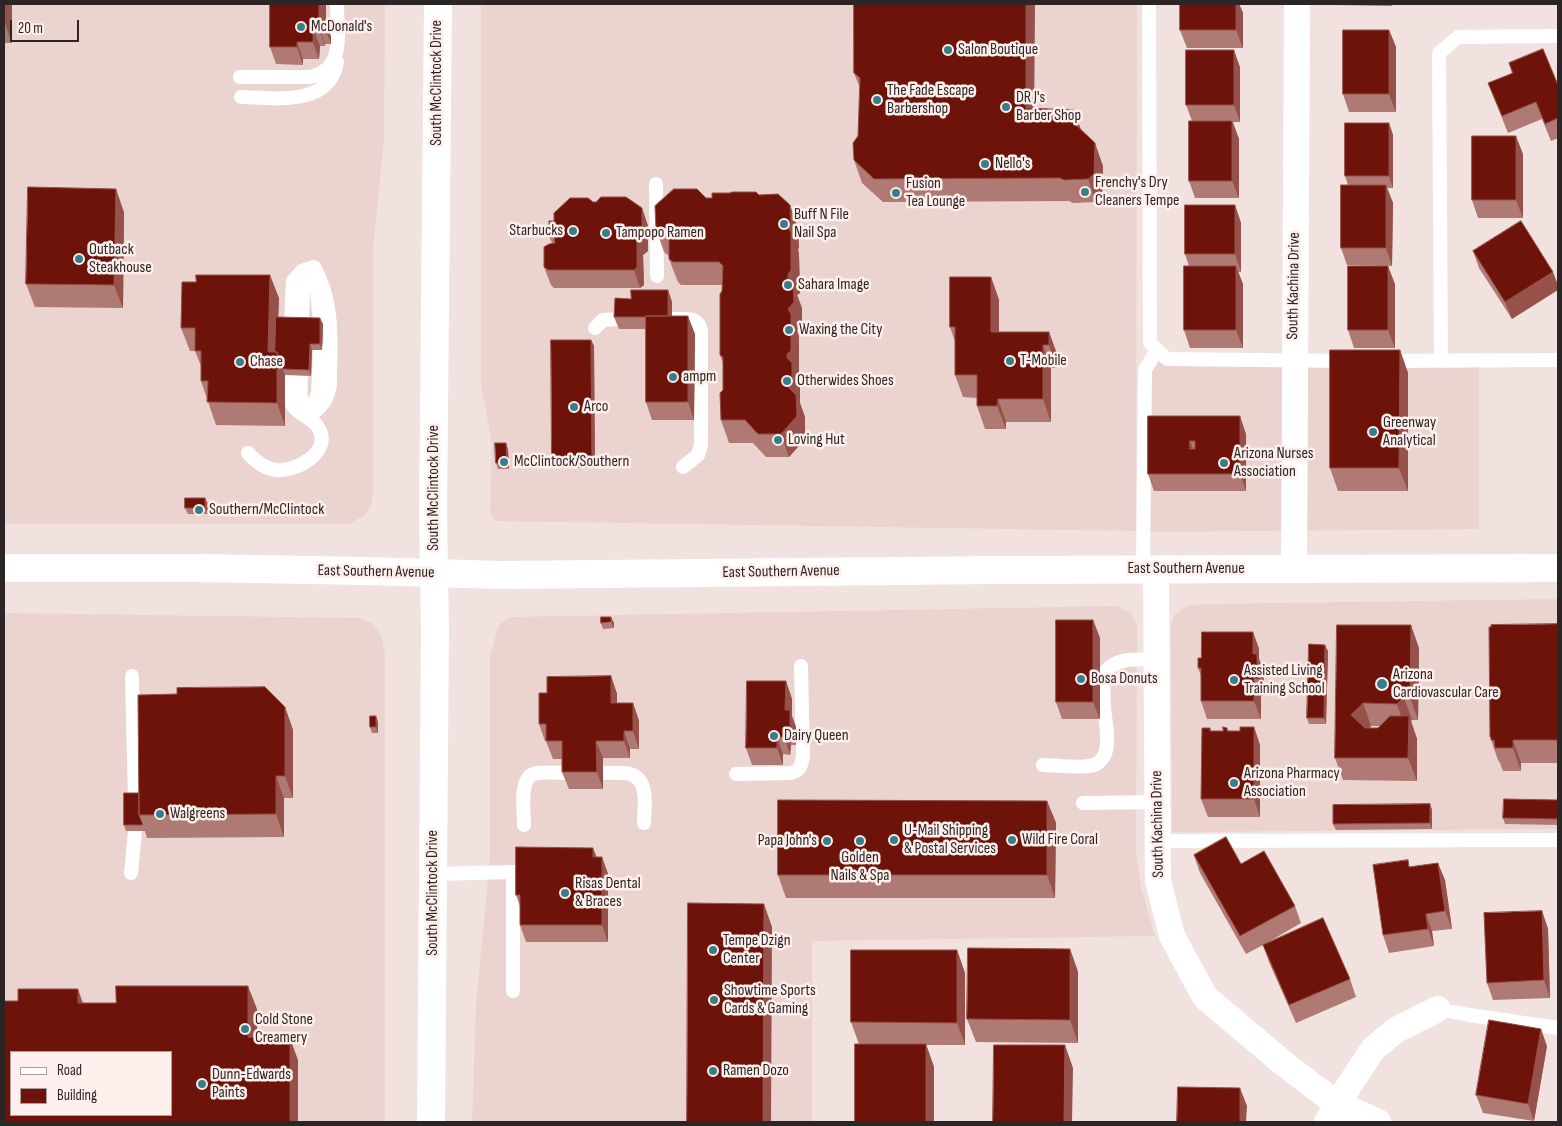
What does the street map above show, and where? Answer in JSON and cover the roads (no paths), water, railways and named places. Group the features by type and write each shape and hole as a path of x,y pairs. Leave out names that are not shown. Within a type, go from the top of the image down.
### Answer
{"main road":[{"name":"South McClintock Drive","path":"431,1122 435,573 433,512 438,4"},
{"name":"East Southern Avenue","path":"4,568 198,568 501,575 1294,568 1558,568"}],"street":[{"name":"South Kachina Drive","path":"1294,568 1297,4"},
{"name":"South Kachina Drive","path":"1150,569 1157,659 1158,881 1172,936 1205,997 1283,1063 1332,1113 1378,1122"},
{"path":"1332,1113 1373,1048 1396,1030 1438,1008"}],"lane":[{"path":"241,98 285,98 323,89 329,83 336,64 337,4"},
{"path":"1150,4 1150,343 1167,359 1294,361 1558,360"},
{"path":"1441,361 1439,52 1458,37 1558,36"},
{"path":"240,77 310,77 319,75 334,62 337,52"},
{"path":"656,184 657,276"},
{"path":"296,324 293,281 302,271 314,267"},
{"path":"314,267 320,324"},
{"path":"308,417 323,405 330,384 329,308 325,289 314,267"},
{"path":"596,328 603,320 619,319"},
{"path":"672,319 697,321 701,325 702,332 701,445 698,455 684,467"},
{"path":"308,417 318,393 320,350"},
{"path":"1150,569 1145,370 1157,350"},
{"path":"248,453 254,461 264,467 284,471 304,464 318,450 322,440 320,430 308,417 294,408 292,402 296,375"},
{"path":"1043,765 1086,766 1095,764 1101,758 1107,746 1108,738 1104,708 1105,672 1114,663 1124,660 1157,659"},
{"path":"736,774 791,774 798,771 801,767 803,756 801,666"},
{"path":"132,676 135,799"},
{"path":"524,825 524,788 530,775 537,773 569,774"},
{"path":"603,773 629,774 636,776 641,782 644,788 644,823"},
{"path":"1083,803 1157,802"},
{"path":"131,873 135,831"},
{"path":"1157,842 1558,840"},
{"path":"433,874 513,872 513,991"},
{"path":"1438,1008 1469,1015 1558,1028"}],"place":[{"name":"McDonald's","path":"301,27"},
{"name":"Salon Boutique","path":"948,50"},
{"name":"The Fade Escape Barbershop","path":"877,100"},
{"name":"DR J's Barber Shop","path":"1006,107"},
{"name":"Nello's","path":"985,164"},
{"name":"Frenchy's Dry Cleaners Tempe","path":"1085,192"},
{"name":"Fusion Tea Lounge","path":"896,193"},
{"name":"Buff N File Nail Spa","path":"784,224"},
{"name":"Starbucks","path":"573,231"},
{"name":"Tampopo Ramen","path":"606,233"},
{"name":"Outback Steakhouse","path":"79,259"},
{"name":"Sahara Image","path":"788,285"},
{"name":"Waxing the City","path":"789,330"},
{"name":"T-Mobile","path":"1010,361"},
{"name":"Chase","path":"240,362"},
{"name":"ampm","path":"673,377"},
{"name":"Otherwides Shoes","path":"787,381"},
{"name":"Arco","path":"574,407"},
{"name":"Greenway Analytical","path":"1373,432"},
{"name":"Loving Hut","path":"778,440"},
{"name":"McClintock/Southern","path":"504,462"},
{"name":"Arizona Nurses Association","path":"1224,463"},
{"name":"Southern/McClintock","path":"199,510"},
{"name":"Bosa Donuts","path":"1081,679"},
{"name":"Assisted Living Training School","path":"1234,680"},
{"name":"Arizona Cardiovascular Care","path":"1382,684"},
{"name":"Dairy Queen","path":"774,736"},
{"name":"Arizona Pharmacy Association","path":"1234,783"},
{"name":"Walgreens","path":"160,814"},
{"name":"U-Mail Shipping & Postal Services","path":"894,840"},
{"name":"Wild Fire Coral","path":"1012,840"},
{"name":"Papa John's","path":"827,841"},
{"name":"Golden Nails & Spa","path":"860,841"},
{"name":"Risas Dental & Braces","path":"565,893"},
{"name":"Tempe Dzign Center","path":"713,950"},
{"name":"Showtime Sports Cards & Gaming","path":"714,1000"},
{"name":"Cold Stone Creamery","path":"245,1029"},
{"name":"Ramen Dozo","path":"713,1071"},
{"name":"Dunn-Edwards Paints","path":"202,1084"}]}
